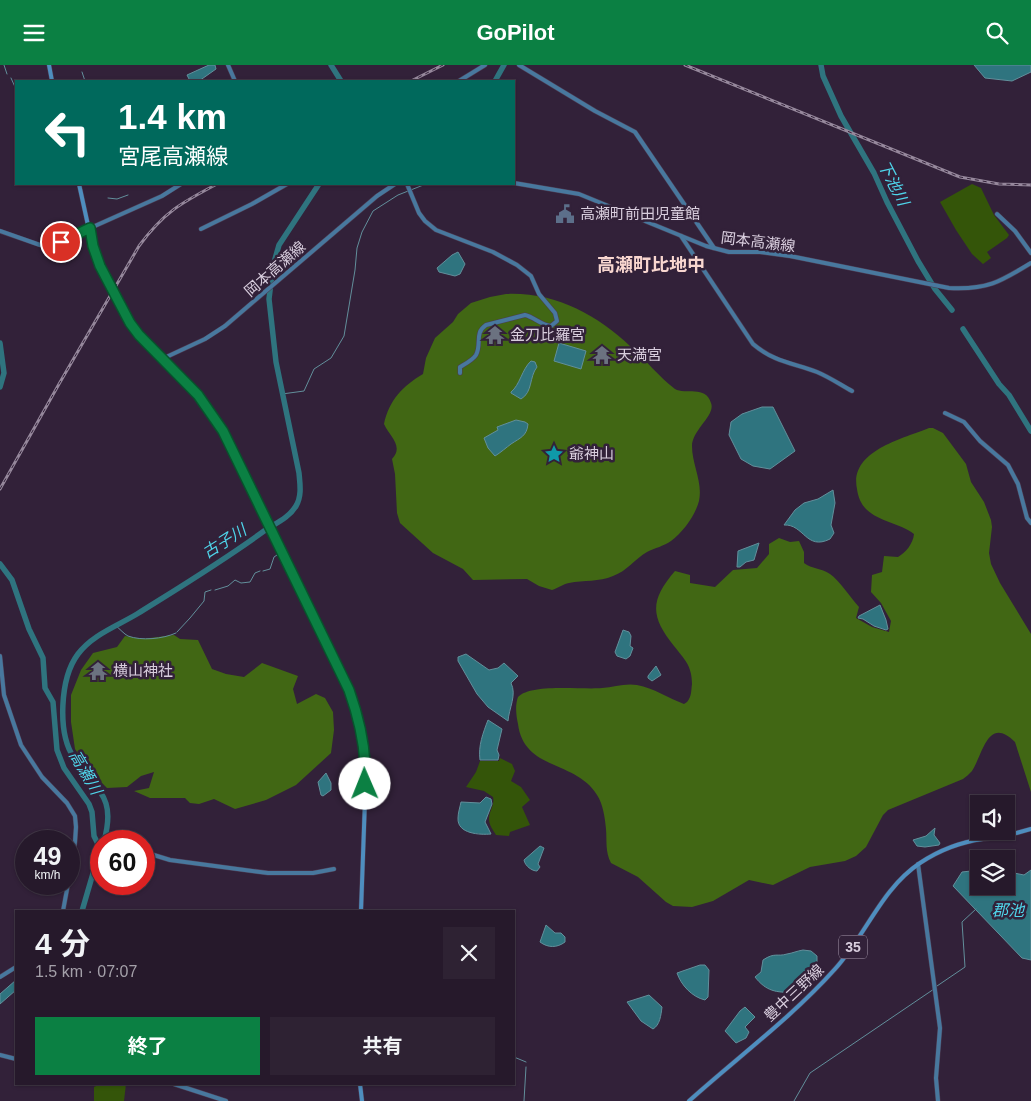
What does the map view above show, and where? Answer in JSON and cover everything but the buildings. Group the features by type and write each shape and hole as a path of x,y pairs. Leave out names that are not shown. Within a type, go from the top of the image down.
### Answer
{"main road":[{"path":"49,65 52,80"},
{"path":"79,185 93,246 100,266 139,335 198,395 223,431 349,690 362,730 366,772 361,910"},
{"name":"豊中三野線","path":"689,1101 754,1046 828,977 850,951 885,897 918,864 960,845 984,838 995,839 1031,829"},
{"path":"360,1085 362,1101"}],"street":[{"path":"228,65 235,80"},
{"path":"461,80 485,65"},
{"path":"519,65 594,111 636,132 714,249"},
{"name":"岡本高瀬線","path":"515,183 579,194 714,249 730,252 771,253 932,285 966,289 986,287 1031,263"},
{"path":"0,231 40,245 50,246 162,196 179,185"},
{"path":"201,229 285,185"},
{"name":"岡本高瀬線","path":"162,359 205,339 225,326 377,196 394,185"},
{"path":"407,185 419,213 425,221 436,230 492,252 517,265 531,276 539,294 555,313 557,321 551,326 546,326 530,316 524,315 486,325 478,335 476,356 460,367 460,373"},
{"path":"997,214 1015,231 1031,253"},
{"path":"680,235 753,344 769,356 784,363 819,373 852,391"},
{"path":"945,413 964,422 980,441 1008,465 1018,484 1027,518 1031,523"},
{"path":"0,657 4,695 21,745 42,777 67,803 75,816 76,830"},
{"path":"155,855 170,860 268,873 312,873 334,869"},
{"path":"918,864 940,1028 936,1078 938,1101"},
{"path":"63,910 66,895"},
{"path":"0,977 15,968"},
{"path":"0,1055 15,1059"},
{"path":"177,1085 226,1101"}],"green space":[{"path":"972,184 981,188 994,215 1009,235 987,252 991,258 983,264 972,254 940,202"},
{"name":"爺神山","path":"506,294 524,294 541,297 574,307 618,335 675,389 679,391 700,392 708,397 711,403 710,413 696,434 692,446 700,494 692,518 671,541 647,552 623,571 613,576 575,582 552,590 539,586 527,579 473,580 463,569 433,553 400,523 397,513 395,474 392,459 397,450 395,441 384,424 389,408 409,383 423,374 426,358 435,338 453,322 458,314 471,303"},
{"path":"929,428 943,433 966,464 971,482 984,502 991,520 989,553 991,564 1000,583 1031,634 1031,792 1015,742 1006,735 998,733 992,735 988,740 972,771 963,779 888,810 883,815 866,847 856,856 845,861 810,867 773,885 749,880 713,901 692,907 673,906 638,877 611,863 607,850 604,816 597,795 588,784 577,776 540,758 530,750 522,739 518,724 516,703 518,697 534,690 633,685 649,688 684,704 689,700 691,693 691,672 666,635 657,617 657,600 661,591 675,571 690,575 690,583 715,587 733,570 757,568 769,554 769,544 779,538 790,542 799,541 804,552 804,563 827,572 837,580 859,607 856,618 872,627 889,632 891,621 881,603 871,592 872,575 882,572 884,556 898,557 904,553 911,544 914,534 877,517 866,509 858,495 857,476 861,465 880,448"},
{"path":"174,635 180,639 198,640 212,669 226,674 244,677 262,663 298,676 293,689 297,704 316,694 325,698 333,712 334,730 331,753 296,785 266,800 235,809 214,799 199,804 190,803 185,798 150,798 134,791 149,788 154,772 141,776 127,787 107,788 89,770 75,749 71,722 71,695 81,670 93,653 117,647 125,636 142,639"},
{"path":"500,758 512,764 515,771 511,781 521,787 530,800 522,807 530,825 510,832 509,836 496,835 490,825 489,816 493,797 484,791 466,787 476,772 480,761 499,761"},
{"path":"126,1085 124,1101 94,1101 94,1087"}],"water":[{"path":"209,65 215,65 216,69 200,80 190,80 187,75"},
{"path":"974,65 1031,65 1031,72 1012,81 985,78"},
{"path":"458,252 465,264 460,274 455,276 439,272 437,268"},
{"path":"559,343 586,351 581,369 554,361"},
{"path":"531,361 535,362 537,367 525,396 521,399 511,392"},
{"path":"762,407 773,407 795,451 770,469 753,466 741,459 729,435 731,422 742,414"},
{"path":"516,420 528,424 525,434 495,456 488,448 484,438 498,430 497,427"},
{"path":"833,490 835,503 831,525 834,533 830,539 816,542 810,540 796,528 784,525 795,510 804,503 818,499"},
{"path":"759,543 754,560 737,567 738,551"},
{"path":"880,605 886,620 888,629 886,630 858,618"},
{"path":"623,630 629,632 631,636 630,646 633,648 630,656 626,659 617,656 615,652"},
{"path":"466,654 489,670 498,668 504,663 518,676 511,683 513,697 508,721 488,707 477,694 458,661 458,657"},
{"path":"656,666 661,675 652,681 648,676"},
{"path":"488,720 502,729 497,750 498,760 480,760 480,745"},
{"path":"326,773 331,783 331,790 323,796 321,795 318,782"},
{"path":"486,797 491,799 492,804 485,822 491,834 475,834 465,830 459,823 458,816 461,802 480,803"},
{"path":"935,828 934,835 940,843 939,845 917,846 913,840 926,836"},
{"path":"540,846 544,848 538,864 540,867 535,871 527,866 524,860"},
{"name":"郡池","path":"1031,870 1031,960 1022,958 953,886 962,872 970,871 970,895 1015,895 1015,873 1024,875"},
{"path":"546,925 555,933 561,933 565,937 565,942 552,947 540,942"},
{"path":"803,950 811,951 817,956 817,963 798,978 794,992 772,990 755,977 761,972 763,960 773,955 784,955"},
{"path":"705,965 709,970 708,997 705,1000 688,990 681,982 677,973"},
{"path":"15,981 15,991 0,1004 0,994"},
{"path":"649,995 662,1007 659,1022 653,1029 641,1021 627,1002"},
{"path":"745,1007 755,1017 745,1027 749,1032 746,1038 736,1043 725,1031"}],"waterway":[{"path":"4,65 7,74"},
{"name":"古子川","path":"331,65 340,80"},
{"name":"下池川","path":"496,80 504,65"},
{"name":"下池川","path":"821,65 823,76 841,116 874,173 918,261 935,289 952,310"},
{"path":"82,72 85,80"},
{"path":"11,78 15,87"},
{"name":"古子川","path":"106,830 108,813 106,803 102,794 74,758 65,735 63,706 67,677 78,654 90,641 137,614 217,563 285,517 296,506 300,494 299,473 276,362 269,299 273,266 279,245 318,185"},
{"path":"282,394 304,391 314,369 331,358 344,336 357,248 362,232 373,211 398,195 423,185"},
{"path":"108,198 117,199 128,195"},
{"name":"下池川","path":"963,329 999,384 1009,395 1031,431"},
{"name":"高瀬川","path":"0,343 4,373 0,387"},
{"path":"263,571 270,569 274,557 280,553"},
{"name":"高瀬川","path":"0,564 12,580 29,629 43,658 45,688 53,702 57,750 64,768 89,804 92,812 94,830"},
{"path":"215,590 228,586 235,580 241,583 250,582 255,573 260,571"},
{"path":"177,632 204,601 205,592 211,590"},
{"path":"116,626 128,636 145,639 159,638 176,633"},
{"name":"高瀬川","path":"82,910 90,884"},
{"path":"937,986 965,967 962,922 976,909"},
{"path":"794,1101 810,1073 934,989"},
{"path":"515,1057 526,1062"},
{"path":"524,1101 526,1067"}],"railway":[{"path":"413,80 443,65"},
{"path":"685,65 960,177 999,184 1031,185"},
{"path":"0,489 139,246 165,216 215,185"}],"place":[{"name":"高瀬町前田児童館","path":"565,214"},
{"name":"金刀比羅宮","path":"495,335"},
{"name":"天満宮","path":"602,355"},
{"name":"爺神山","path":"554,454"},
{"name":"横山神社","path":"98,671"}],"district":[{"name":"高瀬町比地中","path":"651,265"}],"route":[{"path":"61,242 90,228 91,239 100,266 130,323 139,335 198,395 223,431 349,690 362,730 366,772 365,784"}]}
